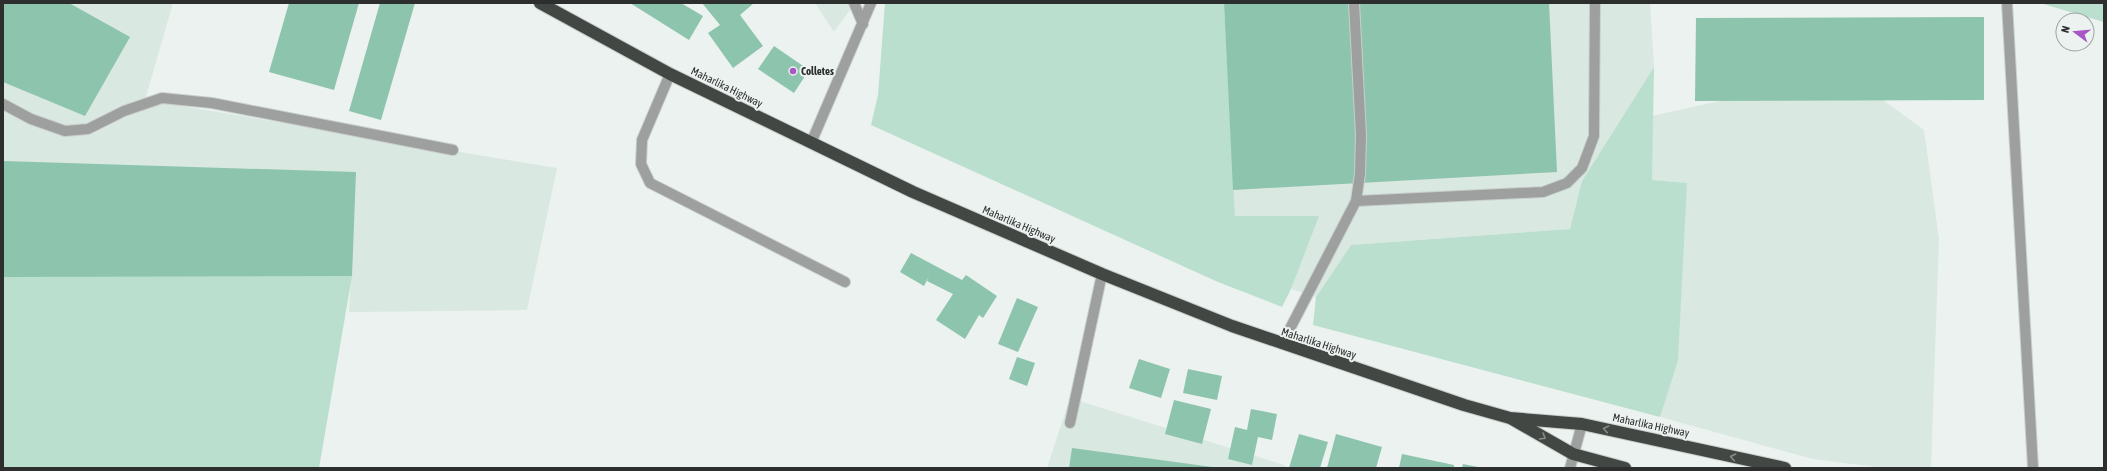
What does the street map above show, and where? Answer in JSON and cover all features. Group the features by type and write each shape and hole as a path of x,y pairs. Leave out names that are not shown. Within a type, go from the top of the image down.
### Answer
{"highway":[{"name":"Maharlika Highway","path":"540,3 670,74 913,192 1102,274 1232,326 1464,405 1510,418 1582,424 1785,468"},
{"name":"Maharlika Highway","path":"1510,418 1573,454 1624,468"}],"street":[{"path":"854,3 862,24"},
{"path":"811,143 871,3"},
{"path":"1282,344 1356,201 1360,174 1361,135 1354,3"},
{"path":"1356,201 1543,192 1567,183 1582,168 1594,136 1596,3"},
{"path":"2007,3 2033,468"},
{"path":"670,74 642,140 641,164 650,183 845,282"},
{"path":"3,104 31,119 65,131 88,129 124,111 162,98 212,103 453,150"},
{"path":"1070,423 1102,274"},
{"path":"1570,468 1582,424"}],"shaded area":[{"path":"3,3 173,3 145,100 557,168 527,310 349,312 351,276 3,272"},
{"path":"815,3 855,3 834,32"},
{"path":"1224,3 1650,3 1654,67 1582,181 1570,229 1351,245 1316,297 1291,289 1318,216 1235,216"},
{"path":"1756,93 1879,97 1924,130 1939,239 1931,468 1884,468 1813,459 1660,417 1678,361 1686,183 1652,180 1652,116"},
{"path":"1070,398 1284,465 1289,468 1047,468"}],"green space":[{"path":"885,3 1224,3 1235,216 1319,216 1291,289 1282,307 1218,282 871,125 878,95"},
{"path":"2040,3 2104,3 2104,22 2095,19 2095,12 2070,12"},
{"path":"1654,67 1652,180 1687,183 1678,361 1660,417 1313,325 1316,297 1351,245 1570,229 1582,181"},
{"path":"3,272 352,276 319,468 3,468"}],"building":[{"path":"3,3 69,3 130,37 85,116 3,82"},
{"path":"289,3 359,3 334,90 269,72"},
{"path":"380,3 415,3 381,120 349,111"},
{"path":"630,3 681,3 703,16 689,40"},
{"path":"702,3 754,3 740,15 763,46 733,68 708,33 720,25"},
{"path":"1224,3 1549,3 1557,172 1233,190"},
{"path":"1984,17 1984,100 1695,101 1696,18"},
{"path":"774,46 809,70 794,93 758,69"},
{"path":"3,161 356,172 352,276 3,277"},
{"path":"911,253 962,280 966,275 997,296 983,318 979,315 965,339 936,320 953,294 927,281 929,276 924,286 900,272"},
{"path":"1017,298 1038,307 1018,352 998,344"},
{"path":"1017,357 1035,363 1027,386 1009,379"},
{"path":"1139,359 1170,369 1161,398 1129,388"},
{"path":"1188,369 1222,376 1217,400 1183,393"},
{"path":"1174,400 1211,409 1202,444 1165,434"},
{"path":"1251,409 1277,414 1272,440 1258,437 1252,465 1228,459 1235,427 1247,430"},
{"path":"1299,434 1328,442 1320,468 1289,468"},
{"path":"1336,434 1382,447 1376,468 1327,468"},
{"path":"1072,448 1212,467 1212,468 1069,468"},
{"path":"1402,454 1454,465 1454,468 1399,468"},
{"path":"1463,464 1478,467 1478,468 1462,468"}],"place":[{"name":"Colletes","path":"793,71"}]}
